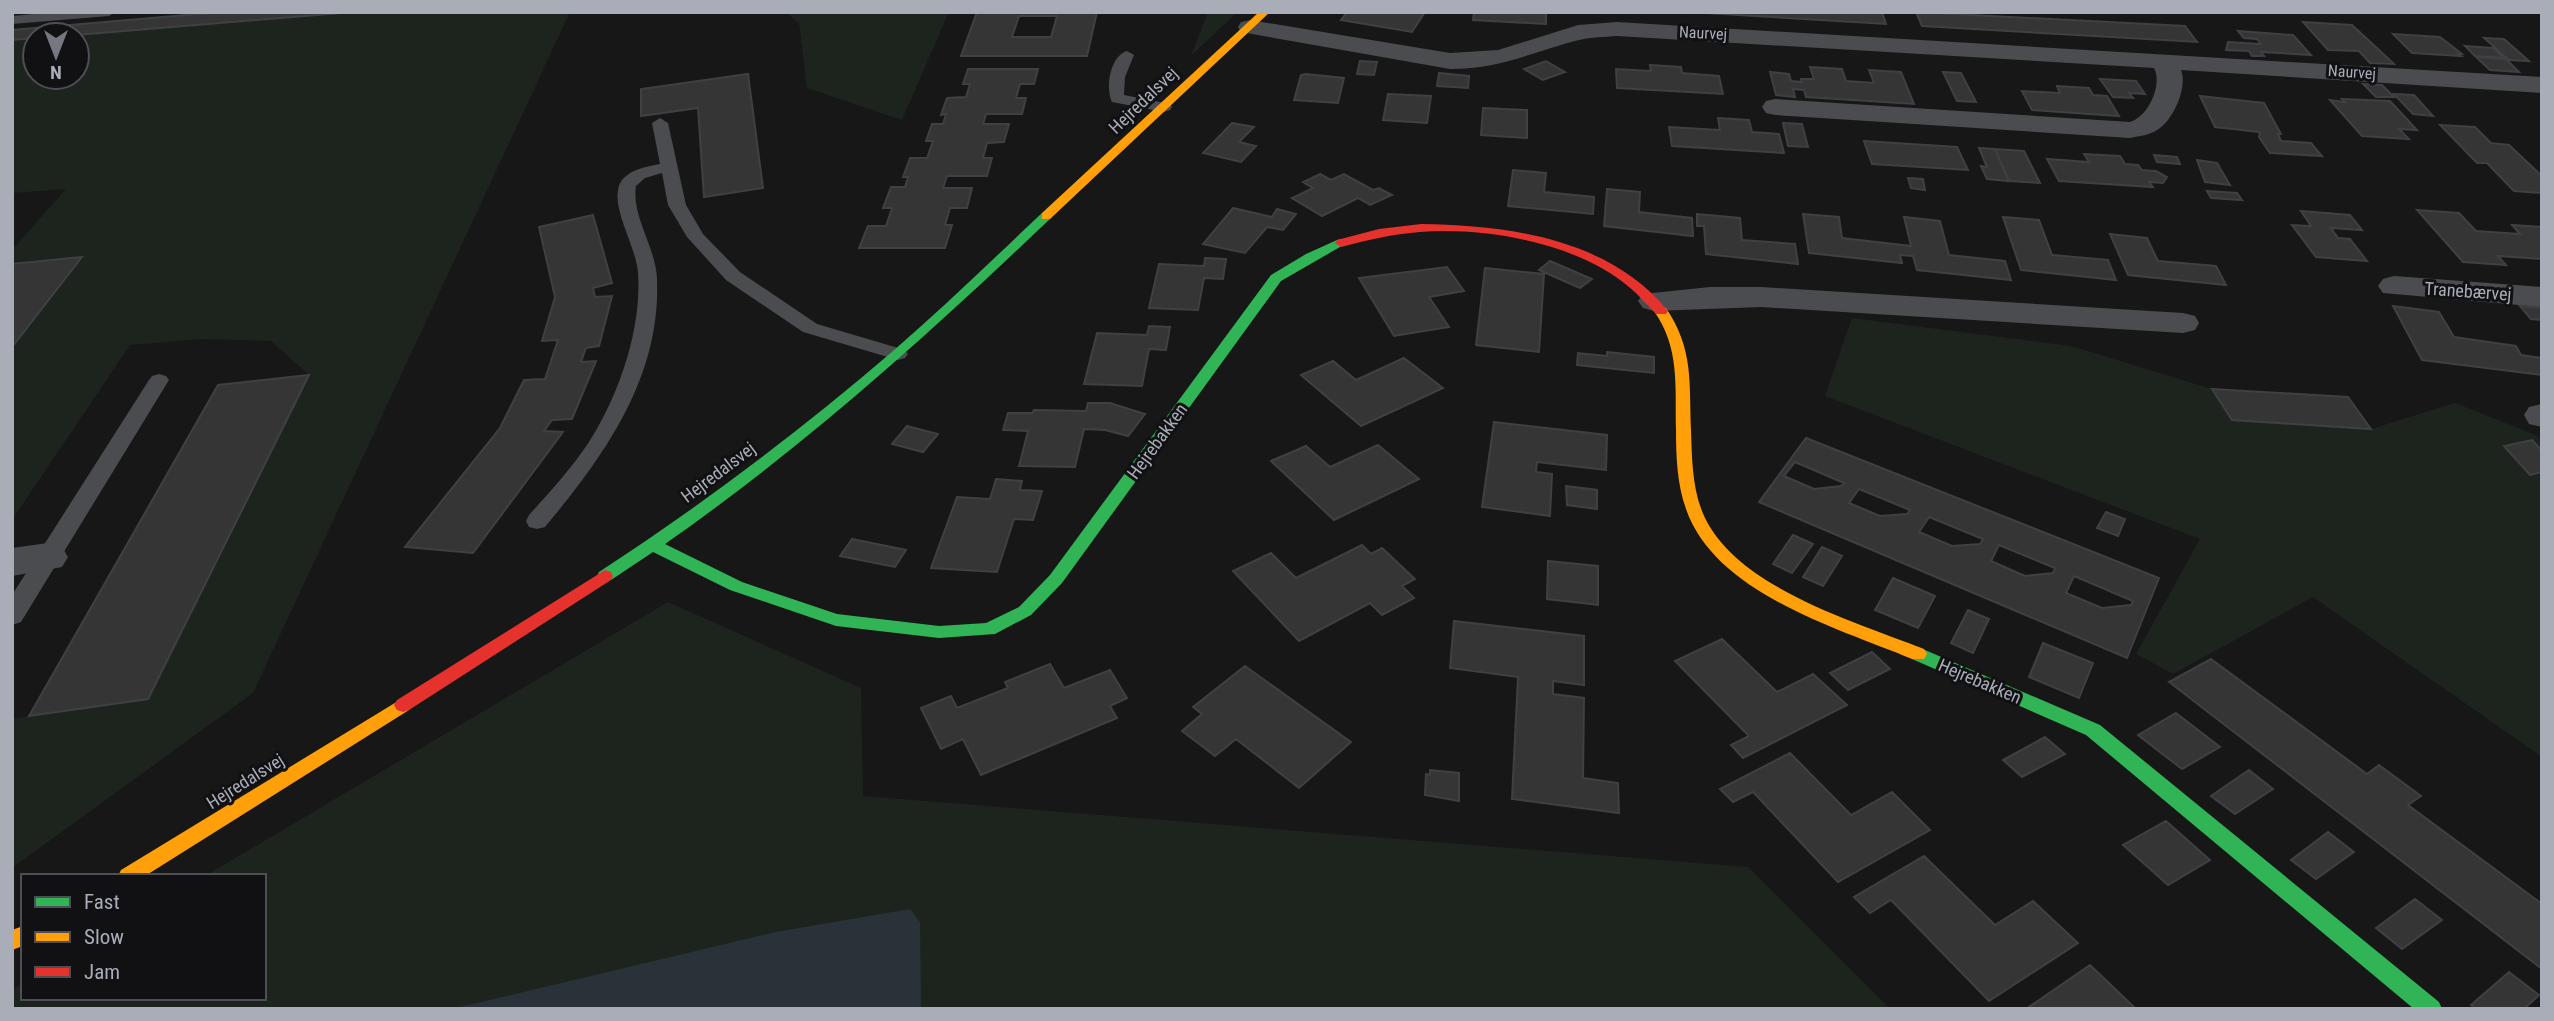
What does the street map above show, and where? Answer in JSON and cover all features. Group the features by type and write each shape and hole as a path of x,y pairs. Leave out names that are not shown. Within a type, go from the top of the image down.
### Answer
{"street":[{"name":"Naurvej","path":"1257,20 1459,61 1502,57 1578,33 1617,29 2542,85"},
{"name":"Hejredalsvej","path":"131,874 442,681 653,545 733,486 898,354 1257,20"},
{"path":"1775,107 2130,130 2146,126 2156,118 2167,95 2170,74 2163,61"},
{"name":"Hejrebakken","path":"653,545 736,586 836,620 939,632 989,629 1025,611 1056,579 1276,278 1303,258 1349,240 1414,228 1456,227 1502,232 1546,241 1588,257 1624,277 1654,301 1672,324 1683,348 1685,489 1701,528 1720,554 1757,582 1809,607 2091,729 2431,1009"},
{"name":"Tranebærvej","path":"2394,286 2542,297"},
{"path":"1654,301 1761,297 2183,323"}],"lane":[{"path":"12,20 109,12"},
{"path":"1127,55 1120,69 1115,93 1118,99 1164,107"},
{"path":"660,123 677,205 696,237 733,276 810,328 898,354"},
{"path":"537,521 580,470 610,424 634,362 648,300 645,256 627,202 626,188 633,179 669,167"},
{"path":"12,615 30,559 159,380"}],"shaded area":[{"path":"353,12 570,12 253,693 12,868 12,719 148,699 309,375 271,341 201,339 130,345 12,520 12,347 81,258 12,264 12,250 66,189 12,193 12,40 21,39 21,91 91,91 91,34"},
{"path":"785,12 949,12 902,120 807,88 799,23"},
{"path":"1208,12 1237,12 1191,56"},
{"path":"1852,318 2071,346 2212,389 2232,420 2371,429 2455,403 2536,435 2542,441 2542,757 2313,597 2173,674 2136,654 2200,539 1825,396"},
{"path":"668,602 861,688 863,796 1748,867 1890,1009 12,1009 12,990 21,985 21,1000 266,1000 266,874 208,874"},
{"path":"910,909 920,922 921,1009 452,1009 776,932"}],"building":[{"path":"221,12 353,12 91,34 91,23"},
{"path":"977,12 1097,12 1087,56 961,56","holes":["1019,16 1057,16 1051,37 1012,37"]},
{"path":"1347,12 1425,12 1412,32 1341,20"},
{"path":"1474,12 1546,12 1546,24 1473,20"},
{"path":"1689,12 1882,12 1886,24"},
{"path":"1916,12 2185,26 2197,42 1922,26"},
{"path":"2303,22 2352,25 2394,64 2370,63 2359,51 2328,50"},
{"path":"21,29 21,39 12,40 12,30"},
{"path":"2238,31 2293,35 2311,55 2261,52 2264,56 2252,56 2249,51 2226,50 2228,42 2261,44 2257,39 2244,38"},
{"path":"2393,34 2440,37 2462,54 2412,53"},
{"path":"2484,38 2504,39 2529,61 2509,60"},
{"path":"2465,46 2493,48 2504,58 2475,56"},
{"path":"2476,57 2506,59 2519,72 2490,70"},
{"path":"1360,61 1377,62 1374,75 1357,74"},
{"path":"1546,61 1565,72 1543,80 1524,69"},
{"path":"1650,65 1681,67 1682,73 1719,76 1723,94 1617,88 1616,69 1651,71"},
{"path":"1810,67 1842,69 1846,81 1874,83 1869,70 1901,72 1914,104 1806,97 1804,90 1793,89 1795,97 1776,95 1770,72 1789,74 1791,81 1802,82 1801,79 1814,79"},
{"path":"968,69 1038,69 1034,84 1020,84 1016,98 1026,98 1022,114 986,114 983,124 1009,124 1004,142 987,143 983,158 992,158 987,176 947,176 943,188 972,188 967,208 950,208 945,225 952,225 945,248 859,248 868,226 886,226 892,208 883,208 891,187 905,187 908,177 903,177 910,158 927,158 933,141 926,141 932,124 943,124 946,114 941,115 947,98 966,97 970,84 963,84"},
{"path":"1943,72 1961,73 1976,102 1957,101"},
{"path":"1439,73 1469,76 1468,88 1437,86"},
{"path":"748,74 763,188 704,197 698,108 641,116 641,89"},
{"path":"1301,75 1344,78 1338,103 1294,100"},
{"path":"2100,79 2136,81 2145,94 2129,93 2133,98 2113,97"},
{"path":"2363,84 2382,85 2394,97 2376,97"},
{"path":"2057,86 2089,88 2093,95 2107,96 2119,116 2032,110 2022,91 2060,93"},
{"path":"1388,94 1431,96 1427,123 1383,120"},
{"path":"2394,94 2414,95 2433,116 2413,114"},
{"path":"2200,96 2264,103 2281,134 2278,134 2281,141 2311,143 2322,156 2270,153 2259,137 2260,132 2215,127"},
{"path":"2342,99 2390,101 2417,130 2399,129 2409,139 2362,136 2330,100 2345,102"},
{"path":"1483,108 1527,110 1527,138 1481,135"},
{"path":"1718,118 1749,120 1752,132 1779,134 1784,153 1672,146 1669,127 1720,130"},
{"path":"1232,123 1254,127 1239,142 1256,146 1241,162 1203,153"},
{"path":"1783,123 1802,124 1808,147 1788,146"},
{"path":"2440,125 2475,127 2491,143 2509,145 2542,176 2542,193 2514,191 2487,163 2477,163"},
{"path":"1864,141 1957,147 1968,170 1872,164"},
{"path":"1979,148 1995,149 2009,181 1987,179 1981,166 1987,167"},
{"path":"1995,149 2024,151 2040,183 2009,181"},
{"path":"2084,154 2120,156 2125,164 2138,165 2142,170 2156,171 2167,177 2163,183 2149,182 2153,187 2059,181 2047,159 2089,162"},
{"path":"2154,155 2177,157 2180,164 2157,162"},
{"path":"2197,160 2217,163 2230,185 2205,182"},
{"path":"1513,170 1546,173 1544,192 1594,197 1593,214 1508,206"},
{"path":"1320,174 1331,180 1344,174 1373,190 1379,188 1392,195 1370,205 1358,198 1322,216 1292,198 1313,188 1303,182"},
{"path":"1908,178 1923,179 1925,190 1911,188"},
{"path":"1607,189 1640,192 1639,212 1692,218 1693,236 1604,226"},
{"path":"2207,191 2237,193 2242,200 2211,198"},
{"path":"1233,208 1272,217 1277,209 1296,214 1283,230 1267,227 1245,253 1203,244"},
{"path":"2417,210 2459,213 2476,231 2520,234 2512,225 2542,227 2542,259 2498,256 2506,265 2463,262"},
{"path":"2301,211 2350,215 2362,230 2331,228 2338,238 2350,239 2367,261 2316,257 2292,225 2311,226"},
{"path":"1697,214 1740,218 1742,240 1795,244 1798,264 1706,254 1704,226 1697,226"},
{"path":"1803,214 1839,217 1842,238 1911,246 1904,217 1940,221 1949,255 2005,261 2011,280 1917,270 1913,256 1900,255 1902,263 1809,253"},
{"path":"593,215 612,283 593,288 595,297 612,296 599,346 586,348 581,362 596,361 572,419 552,420 544,431 563,432 473,553 405,547 500,428 524,380 545,379 558,340 542,341 555,297 539,227"},
{"path":"2003,217 2039,220 2052,255 2108,260 2116,280 2021,270"},
{"path":"2110,234 2147,238 2158,261 2216,266 2226,285 2128,275"},
{"path":"82,257 12,347 12,264"},
{"path":"1205,258 1226,259 1223,279 1204,278 1198,310 1149,308 1159,264 1204,266"},
{"path":"1550,261 1592,279 1580,288 1539,270"},
{"path":"1447,267 1464,291 1429,297 1449,327 1394,336 1359,278"},
{"path":"1485,268 1544,274 1539,352 1476,345"},
{"path":"2393,306 2439,312 2454,337 2516,346 2521,355 2542,358 2542,375 2422,360"},
{"path":"2520,306 2542,308 2542,320 2531,319"},
{"path":"1149,326 1170,327 1166,350 1149,349 1142,386 1084,384 1097,333 1147,335"},
{"path":"1607,352 1654,357 1654,373 1577,365 1578,353 1607,356"},
{"path":"1404,358 1443,388 1361,426 1301,375 1333,361 1356,380"},
{"path":"309,375 148,699 29,716 218,385"},
{"path":"2212,389 2348,397 2371,429 2232,420"},
{"path":"1088,403 1110,403 1145,414 1128,436 1105,430 1084,429 1075,467 1019,466 1028,431 1003,430 1008,413 1032,413 1034,410 1086,411"},
{"path":"1494,422 1607,435 1606,470 1537,462 1536,472 1552,474 1550,516 1482,507"},
{"path":"907,426 938,434 923,452 892,444"},
{"path":"1806,438 2159,578 2127,658 1759,502","holes":["1795,462 1844,483 1841,486 1814,489 1784,476","1859,489 1910,510 1907,514 1880,516 1849,503","1929,517 1983,539 1980,544 1952,546 1919,532","1999,545 2055,568 2053,573 2025,576 1991,561","2074,576 2133,601 2131,605 2102,608 2066,593"]},
{"path":"2532,440 2542,451 2542,472 2530,475 2504,446"},
{"path":"1378,445 1419,479 1334,520 1271,461 1306,446 1330,467"},
{"path":"996,479 1022,481 1020,490 1042,491 1033,520 1014,519 997,572 931,568 957,497 990,499"},
{"path":"1566,486 1597,490 1597,509 1567,505"},
{"path":"2106,512 2125,519 2118,536 2097,528"},
{"path":"1793,535 1813,544 1792,573 1773,564"},
{"path":"852,539 906,550 895,567 840,556"},
{"path":"1362,545 1371,554 1382,548 1415,579 1402,586 1414,598 1382,615 1370,603 1299,641 1233,571 1271,553 1296,578"},
{"path":"1822,547 1842,556 1823,586 1803,577"},
{"path":"1548,561 1598,566 1598,605 1547,599"},
{"path":"1893,578 1935,596 1918,628 1875,610"},
{"path":"1968,610 1989,619 1973,653 1951,643"},
{"path":"1454,621 1584,636 1584,685 1553,681 1553,694 1584,698 1583,778 1618,783 1619,813 1512,799 1518,677 1450,668"},
{"path":"1722,639 1777,692 1813,674 1847,705 1743,758 1731,745 1749,736 1675,661"},
{"path":"2043,643 2093,663 2079,698 2029,677"},
{"path":"1872,652 1890,669 1848,690 1830,673"},
{"path":"2211,659 2367,774 2379,765 2421,796 2408,805 2542,904 2542,969 2169,682"},
{"path":"1050,664 1064,688 1110,670 1127,698 1110,706 1117,718 981,775 963,739 941,749 921,708 951,696 957,708 1008,688 1005,682"},
{"path":"1245,666 1351,742 1299,788 1236,739 1215,756 1182,731 1202,714 1193,707"},
{"path":"2176,713 2220,747 2182,769 2138,735"},
{"path":"2045,737 2065,754 2022,777 2003,760"},
{"path":"1790,753 1851,815 1892,792 1930,830 1838,882 1753,792 1733,802 1720,789"},
{"path":"1430,770 1459,773 1459,801 1425,795 1426,774 1430,775"},
{"path":"2249,770 2273,789 2235,814 2211,796"},
{"path":"2166,821 2210,860 2168,885 2123,845"},
{"path":"2328,832 2354,852 2316,879 2291,860"},
{"path":"1924,856 1995,925 2033,901 2078,943 1989,1001 1891,900 1870,913 1854,897"},
{"path":"2415,899 2442,920 2402,949 2376,928"},
{"path":"2090,965 2136,1009 2026,1009"},
{"path":"2509,972 2539,995 2524,1009 2476,1009 2471,1005"}],"traffic: fast":[{"path":"605,576 718,498 828,413 917,337 1046,216"},
{"path":"653,545 736,586 836,620 939,632 989,629 1025,611 1056,579 1276,278 1310,257 1341,243"},
{"path":"1918,654 2093,730 2431,1009"}],"traffic: slow":[{"path":"1046,216 1265,12"},
{"path":"1661,311 1676,336 1682,361 1687,484 1699,522 1715,546 1738,567 1796,603 1918,654"},
{"path":"131,874 403,705"},
{"path":"12,941 21,936"}],"traffic: jam":[{"path":"1341,243 1379,233 1421,228 1466,228 1512,234 1556,245 1597,261 1633,283 1661,311"},
{"path":"403,705 605,576"}]}
